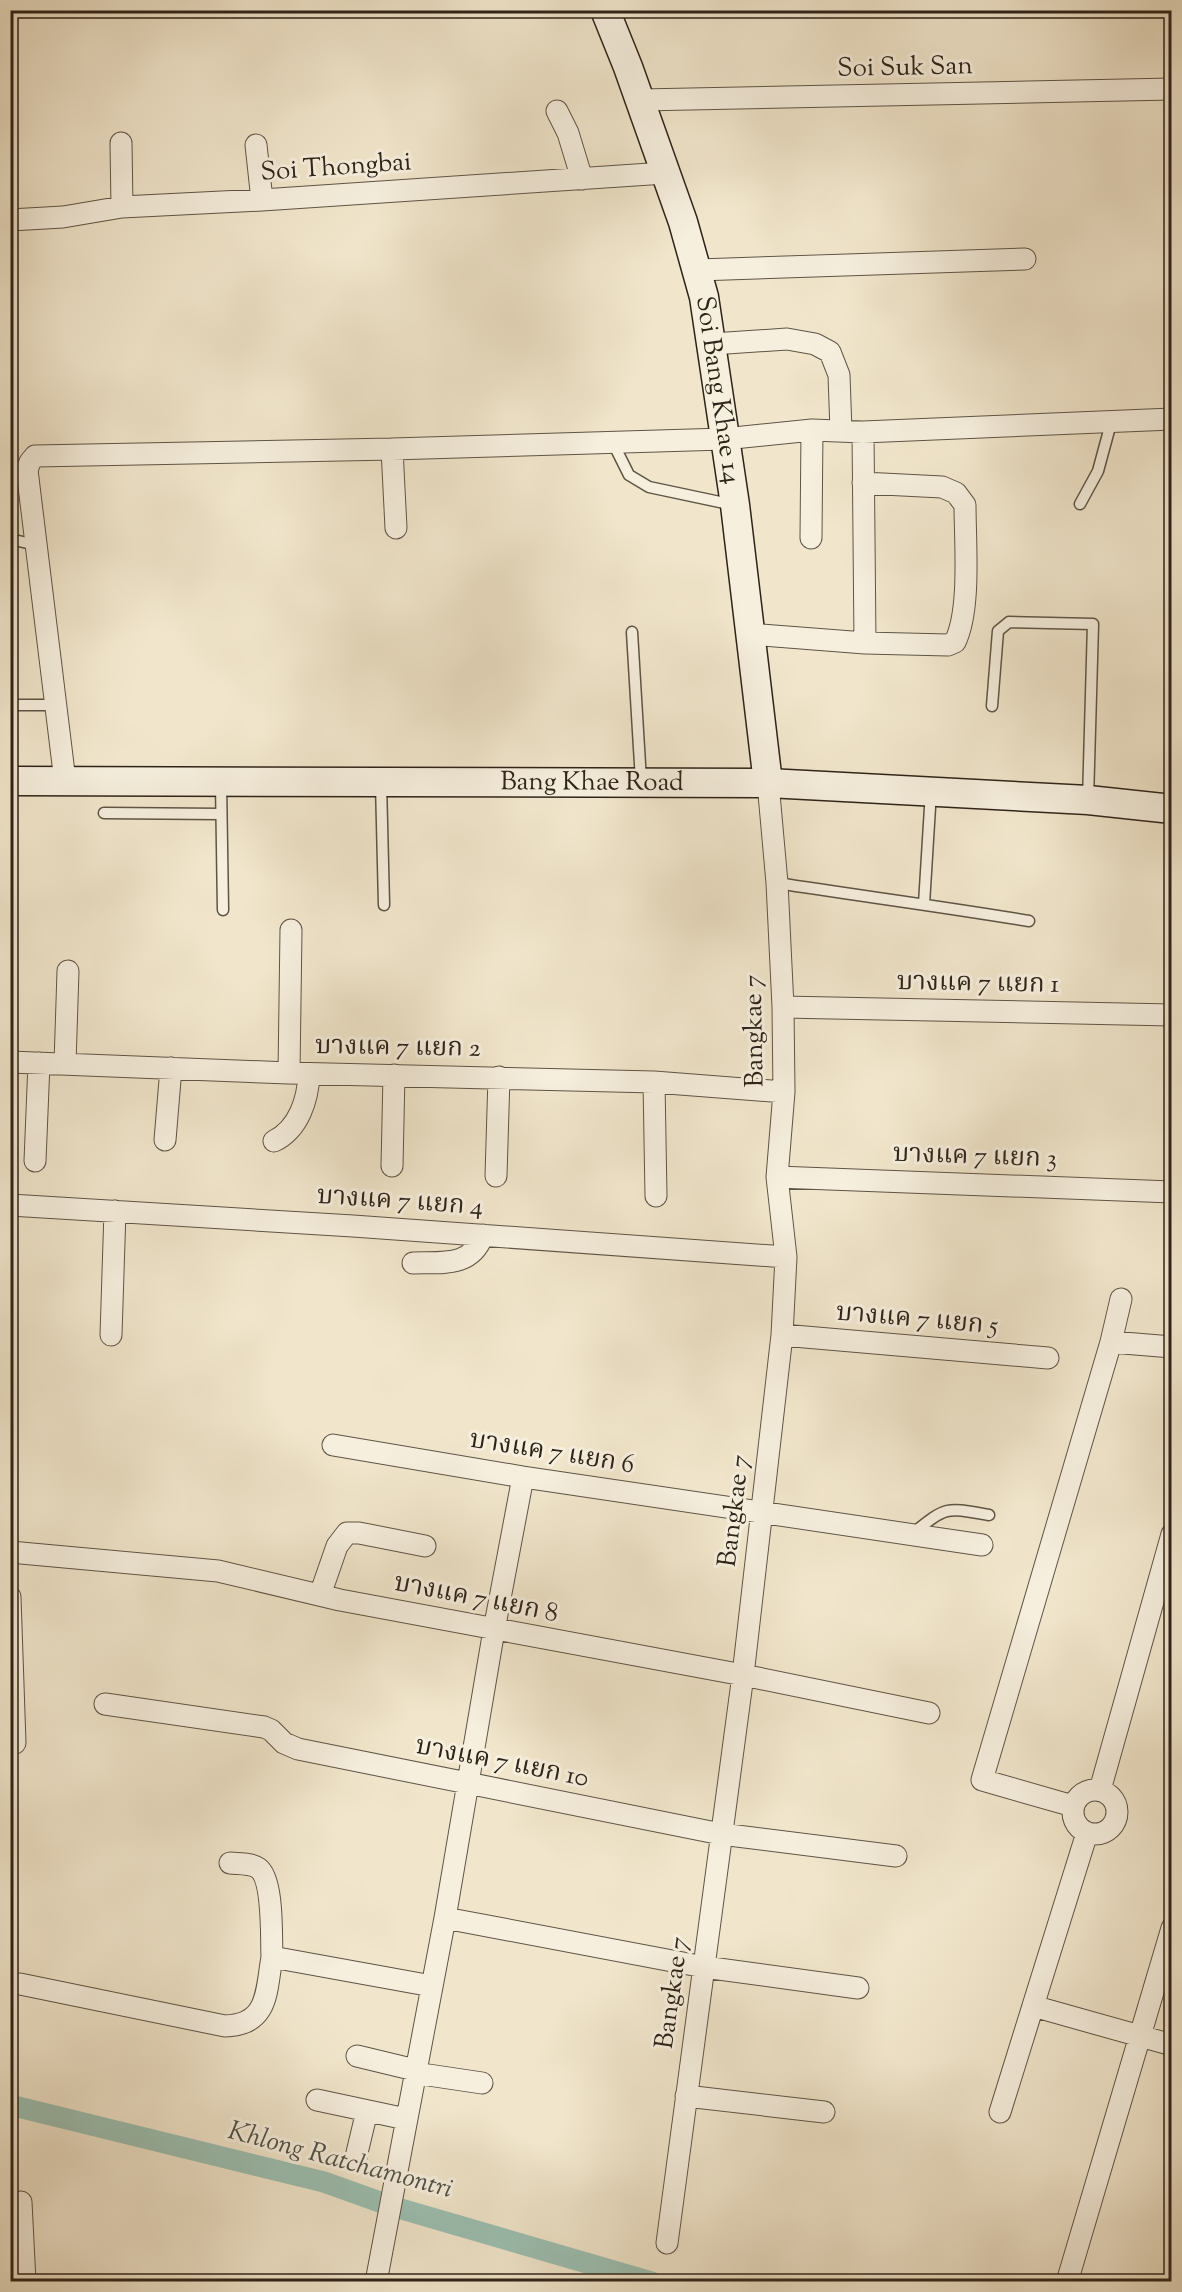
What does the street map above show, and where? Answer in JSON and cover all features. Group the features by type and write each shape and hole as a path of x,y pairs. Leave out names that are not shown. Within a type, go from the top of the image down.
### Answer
{"main road":[{"name":"Soi Bang Khae 14","path":"605,10 640,100 698,270 712,344 735,505 768,783"},
{"name":"Bang Khae Road","path":"10,781 768,783 1088,800 1172,809"}],"street":[{"name":"Soi Suk San","path":"640,100 1172,89"},
{"path":"556,111 568,133 582,179"},
{"path":"121,143 122,207"},
{"path":"256,145 262,200"},
{"name":"Soi Thongbai","path":"10,220 63,217 122,207 665,173"},
{"path":"698,270 1025,259"},
{"path":"712,344 787,339 815,344 830,352 839,375 841,431"},
{"path":"65,781 27,470 35,456 392,449 724,439 812,430 863,432 1172,419"},
{"path":"811,538 812,430"},
{"path":"863,432 865,643"},
{"path":"392,449 396,528"},
{"path":"750,634 865,643 948,645 956,642 961,631 965,594 965,505 956,493 942,487 863,483"},
{"name":"Bangkae 7","path":"667,2243 742,1675 782,1335 786,1257 777,1177 784,1092 783,1007 777,884 768,783"},
{"path":"274,1141 284,1137 299,1115 308,1089 299,1073 291,930"},
{"path":"65,1064 68,971"},
{"name":"บางแค 7 แยก 1","path":"783,1007 1172,1016"},
{"name":"บางแค 7 แยก 2","path":"10,1062 299,1073 654,1082 784,1092"},
{"path":"35,1161 39,1063"},
{"path":"165,1140 171,1068"},
{"path":"392,1166 394,1075"},
{"path":"496,1176 499,1077"},
{"path":"654,1082 656,1196"},
{"name":"บางแค 7 แยก 3","path":"777,1177 1172,1192"},
{"name":"บางแค 7 แยก 4","path":"10,1205 786,1257"},
{"path":"111,1335 115,1211"},
{"path":"413,1263 452,1262 464,1259 479,1247 483,1235"},
{"path":"1073,1806 982,1780 1122,1299"},
{"name":"บางแค 7 แยก 5","path":"782,1335 1048,1358"},
{"path":"1111,1342 1172,1347"},
{"name":"บางแค 7 แยก 6","path":"333,1445 523,1477 982,1545"},
{"path":"376,2282 445,1918 494,1630 523,1477"},
{"path":"320,1595 337,1546 347,1533 359,1533 425,1546"},
{"path":"1100,1790 1172,1534"},
{"name":"บางแค 7 แยก 8","path":"10,1552 218,1571 320,1595 494,1630 742,1675 929,1713"},
{"path":"10,1597 15,1743"},
{"name":"บางแค 7 แยก 10","path":"105,1704 248,1724 271,1730 284,1743 298,1749 721,1834 896,1856"},
{"path":"1100,1790 1112,1798 1117,1812 1116,1819 1107,1830 1094,1834 1087,1833 1077,1825 1073,1806 1087,1791 1100,1790"},
{"path":"1000,2112 1087,1833"},
{"path":"20,1984 225,2026 241,2026 259,2013 264,2003 272,1957 269,1893 260,1869 230,1863"},
{"path":"445,1918 704,1967 858,1988"},
{"path":"1067,2282 1172,1928"},
{"path":"272,1957 432,1986"},
{"path":"1033,2006 1172,2045"},
{"path":"357,2056 415,2072 482,2083"},
{"path":"686,2096 824,2112"},
{"path":"317,2100 406,2119"},
{"path":"355,2161 367,2110"},
{"path":"21,2202 25,2282"}],"lane":[{"path":"1080,504 1098,471 1111,423"},
{"path":"613,442 629,475 649,487 735,505"},
{"path":"10,539 36,545"},
{"path":"992,706 998,631 1009,622 1093,624 1088,800"},
{"path":"632,632 641,782"},
{"path":"10,705 55,705"},
{"path":"221,782 223,910"},
{"path":"381,783 384,905"},
{"path":"924,904 931,791"},
{"path":"104,813 221,814"},
{"path":"777,884 1029,921"},
{"path":"912,1534 943,1510 955,1509 989,1515"}],"waterway":[{"name":"Khlong Ratchamontri","path":"10,2105 324,2182 391,2206 652,2282"}]}
